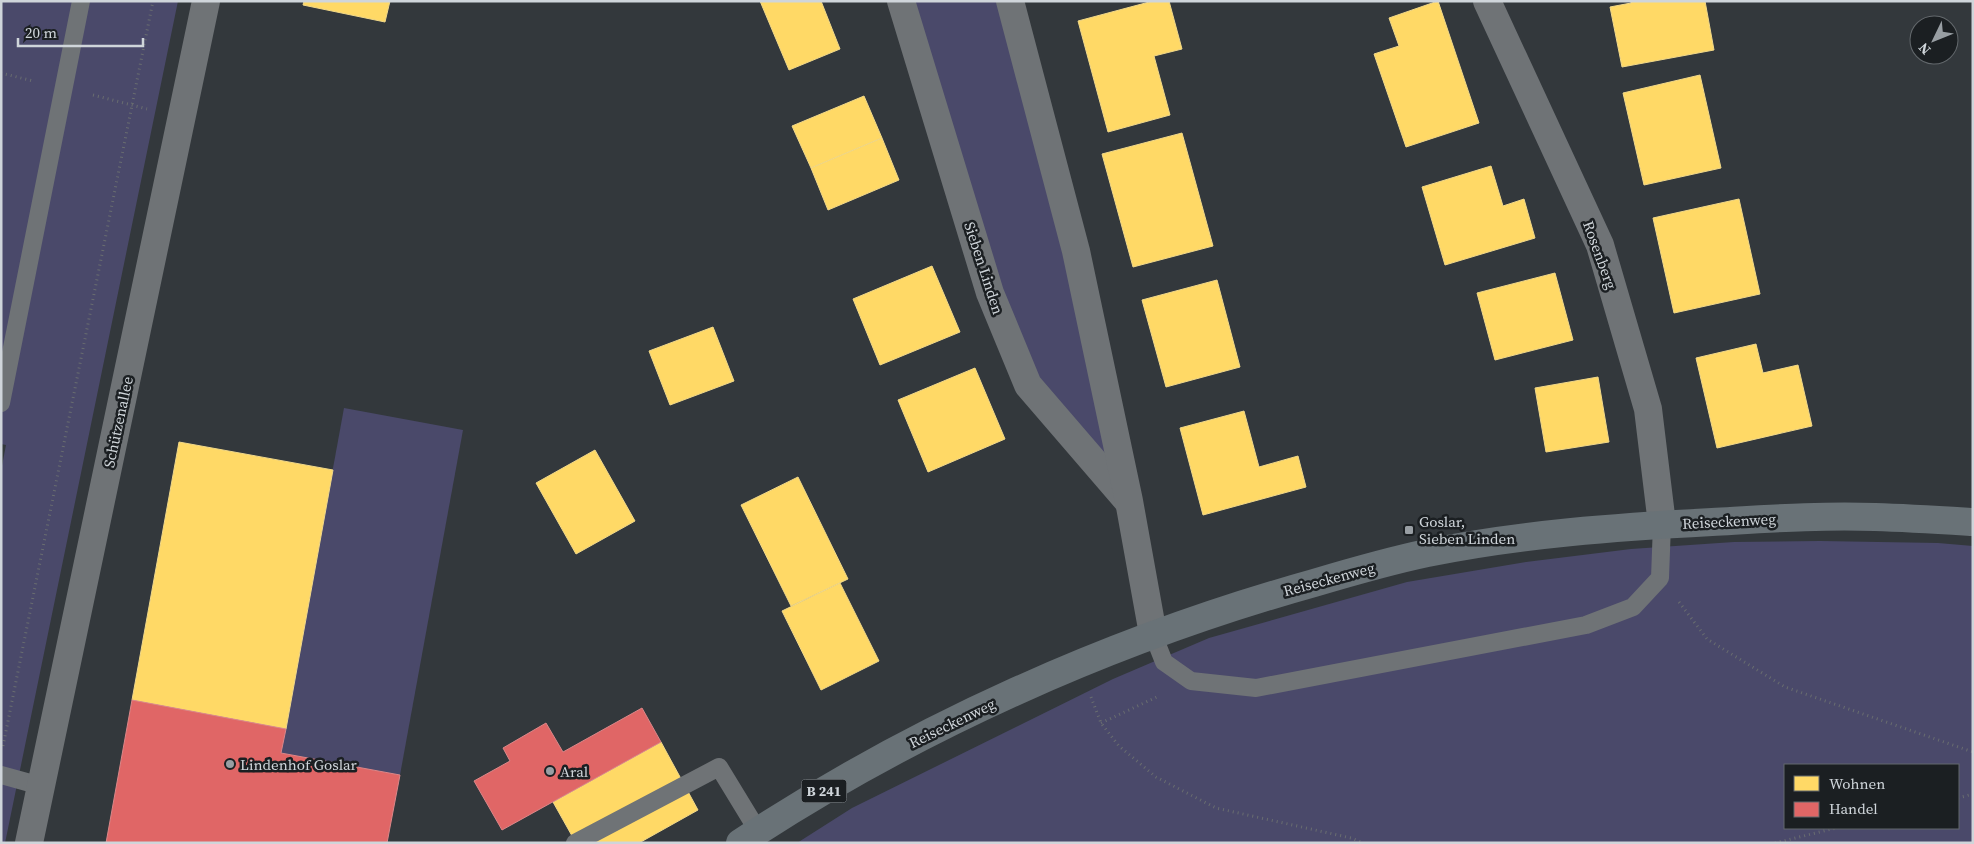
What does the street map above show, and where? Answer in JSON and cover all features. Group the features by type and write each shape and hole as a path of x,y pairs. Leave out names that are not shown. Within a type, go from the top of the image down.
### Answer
{"main road":[{"name":"Reiseckenweg","path":"749,837 807,800 911,743 1078,664 1153,634 1282,592 1427,553 1557,532 1662,524 1764,519 1872,517 1973,522"}],"street":[{"name":"Schützenallee","path":"29,843 206,1"},
{"name":"Sieben Linden","path":"901,1 990,293 1028,385 1129,502"},
{"path":"1010,1 1076,251 1129,502 1153,634"},
{"name":"Rosenberg","path":"1487,1 1600,245 1648,408 1662,524"}],"lane":[{"path":"1,404 80,1"},
{"path":"1153,634 1164,662 1192,681 1256,688 1586,625 1633,607 1660,578 1662,524"},
{"path":"575,843 719,767 749,837"},
{"path":"1,775 41,786"}],"path":[{"path":"1,755 153,1"},
{"path":"1660,578 1707,639 1785,687 1973,752"},
{"path":"1078,664 1101,723 1119,746 1156,777 1216,808 1352,838 1363,843"},
{"path":"1101,723 1192,681"},
{"path":"1959,798 1973,794"},
{"path":"1775,843 1832,829"}],"shaded area":[{"path":"1,1 178,1 5,843 1,843 1,471 6,445 1,444"},
{"path":"901,1 1010,1 1129,501 1028,385"},
{"path":"344,408 463,430 400,775 281,753"},
{"path":"1820,541 1938,543 1973,546 1973,843 797,843 852,808 1113,679 1209,638 1407,582 1526,562 1631,549 1734,542"}],"building: Wohnen":[{"path":"304,1 390,1 385,22 303,5"},
{"path":"760,1 821,1 840,49 789,70"},
{"path":"1153,1 1169,1 1182,49 1154,56 1170,115 1108,132 1078,21"},
{"path":"1438,1 1479,123 1406,147 1374,54 1399,46 1389,18"},
{"path":"1631,1 1705,1 1714,50 1622,67 1610,7 1631,3"},
{"path":"1700,75 1721,168 1644,185 1623,93"},
{"path":"864,96 882,138 811,168 792,126"},
{"path":"1182,133 1213,246 1133,267 1102,154"},
{"path":"882,138 899,180 828,210 811,168"},
{"path":"1491,166 1503,206 1524,199 1535,238 1445,265 1422,187"},
{"path":"1739,199 1760,294 1674,313 1653,218"},
{"path":"932,266 960,332 880,365 853,299"},
{"path":"1555,273 1573,340 1495,360 1477,293"},
{"path":"1217,280 1240,367 1166,387 1142,300"},
{"path":"713,327 734,381 670,405 649,351"},
{"path":"1756,344 1763,373 1798,365 1812,426 1717,448 1696,358"},
{"path":"975,368 1005,439 928,472 898,400"},
{"path":"1598,377 1609,442 1546,452 1535,388"},
{"path":"1244,411 1259,467 1298,456 1306,487 1203,515 1180,428"},
{"path":"179,442 333,470 286,729 132,700"},
{"path":"595,450 635,521 576,554 536,483"},
{"path":"798,477 848,579 791,606 741,505"},
{"path":"840,583 879,661 821,690 782,611"},
{"path":"661,742 698,810 639,843 576,843 553,802"}],"building: Handel":[{"name":"Lindenhof Goslar","path":"132,700 286,729 281,753 400,775 387,843 106,843"},
{"name":"Aral","path":"642,708 661,742 502,830 474,781 510,761 503,748 546,723 563,752"}],"place":[{"name":"Goslar, Sieben Linden","path":"1409,530"},
{"name":"Lindenhof Goslar","path":"230,764"},
{"name":"Aral","path":"550,771"}]}
